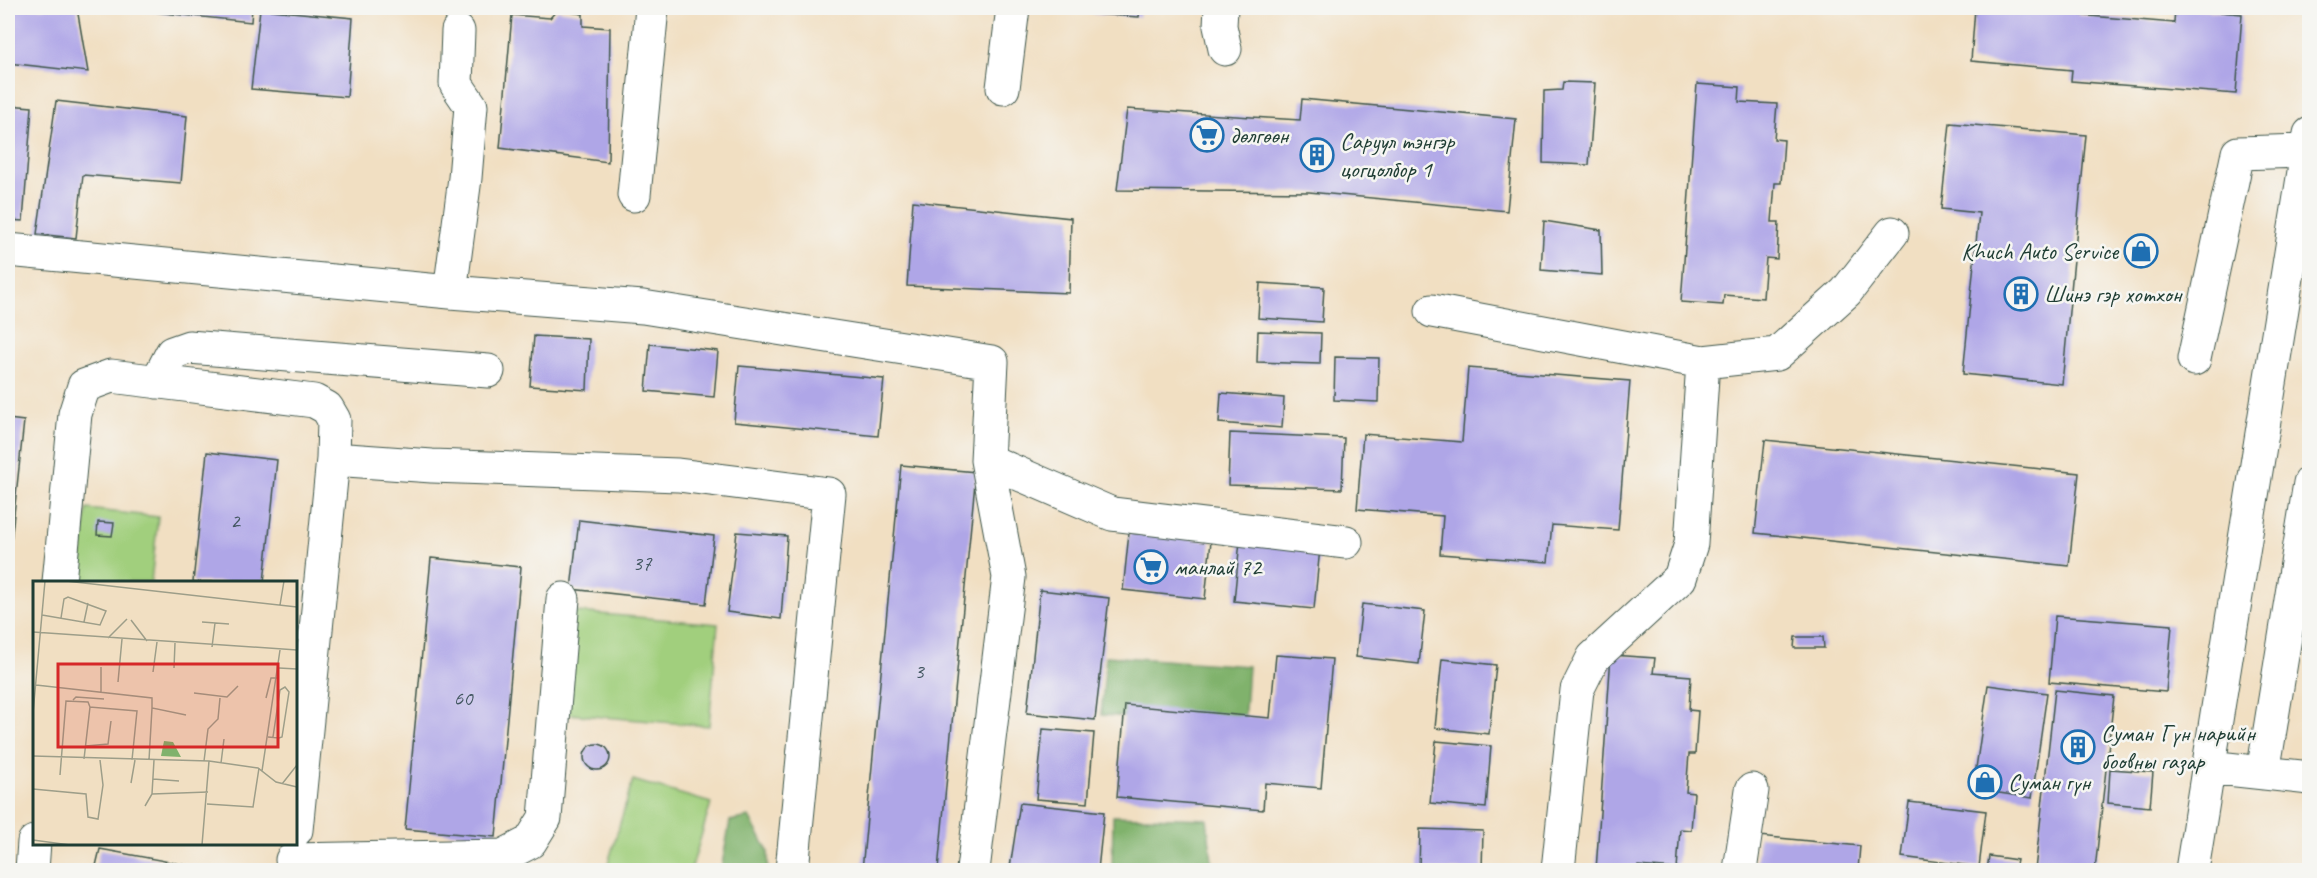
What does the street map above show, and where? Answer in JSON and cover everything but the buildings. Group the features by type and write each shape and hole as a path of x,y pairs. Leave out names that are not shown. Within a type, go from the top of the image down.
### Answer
{"street":[{"path":"634,195 652,8"},
{"path":"1003,88 1013,8"},
{"path":"1221,8 1220,27 1225,49"},
{"path":"450,292 465,178 471,106 456,84 458,32"},
{"path":"2192,870 2308,142 2238,153 2194,359"},
{"path":"1432,311 1703,362 1777,354 1846,292 1892,233"},
{"path":"8,250 450,292 643,307 992,362 987,460 1009,577 973,870"},
{"path":"157,382 172,353 189,347 488,371"},
{"path":"1558,870 1577,690 1593,658 1680,578 1691,544 1703,362"},
{"path":"59,581 75,414 84,386 111,376 314,401 327,408 334,420 333,459 297,812"},
{"path":"333,459 432,466 678,475 829,494 792,870"},
{"path":"987,460 1112,514 1346,542"},
{"path":"2263,772 2310,483"},
{"path":"293,851 503,856 530,842 545,818 563,600"},
{"path":"2209,767 2310,778"},
{"path":"1740,870 1752,790"},
{"path":"32,870 34,845"}],"green space":[{"path":"87,509 158,517 151,581 78,581"},
{"path":"565,611 718,624 709,726 557,713"},
{"path":"1106,656 1248,666 1244,725 1101,715"},
{"path":"633,780 711,803 691,870 606,870"},
{"path":"1113,816 1207,819 1213,870 1112,870"},
{"path":"749,817 768,851 768,870 721,870 730,821"}],"place":[{"name":"дөлгөөн","path":"1207,135"},
{"name":"Саруул тэнгэр цогцолбор 1","path":"1317,155"},
{"name":"Khuch Auto Service","path":"2141,251"},
{"name":"Шинэ гэр хотхон","path":"2021,294"},
{"name":"манлай 72","path":"1151,567"},
{"name":"Суман Гүн нарийн боовны газар","path":"2078,747"},
{"name":"Суман гүн","path":"1985,782"}]}
